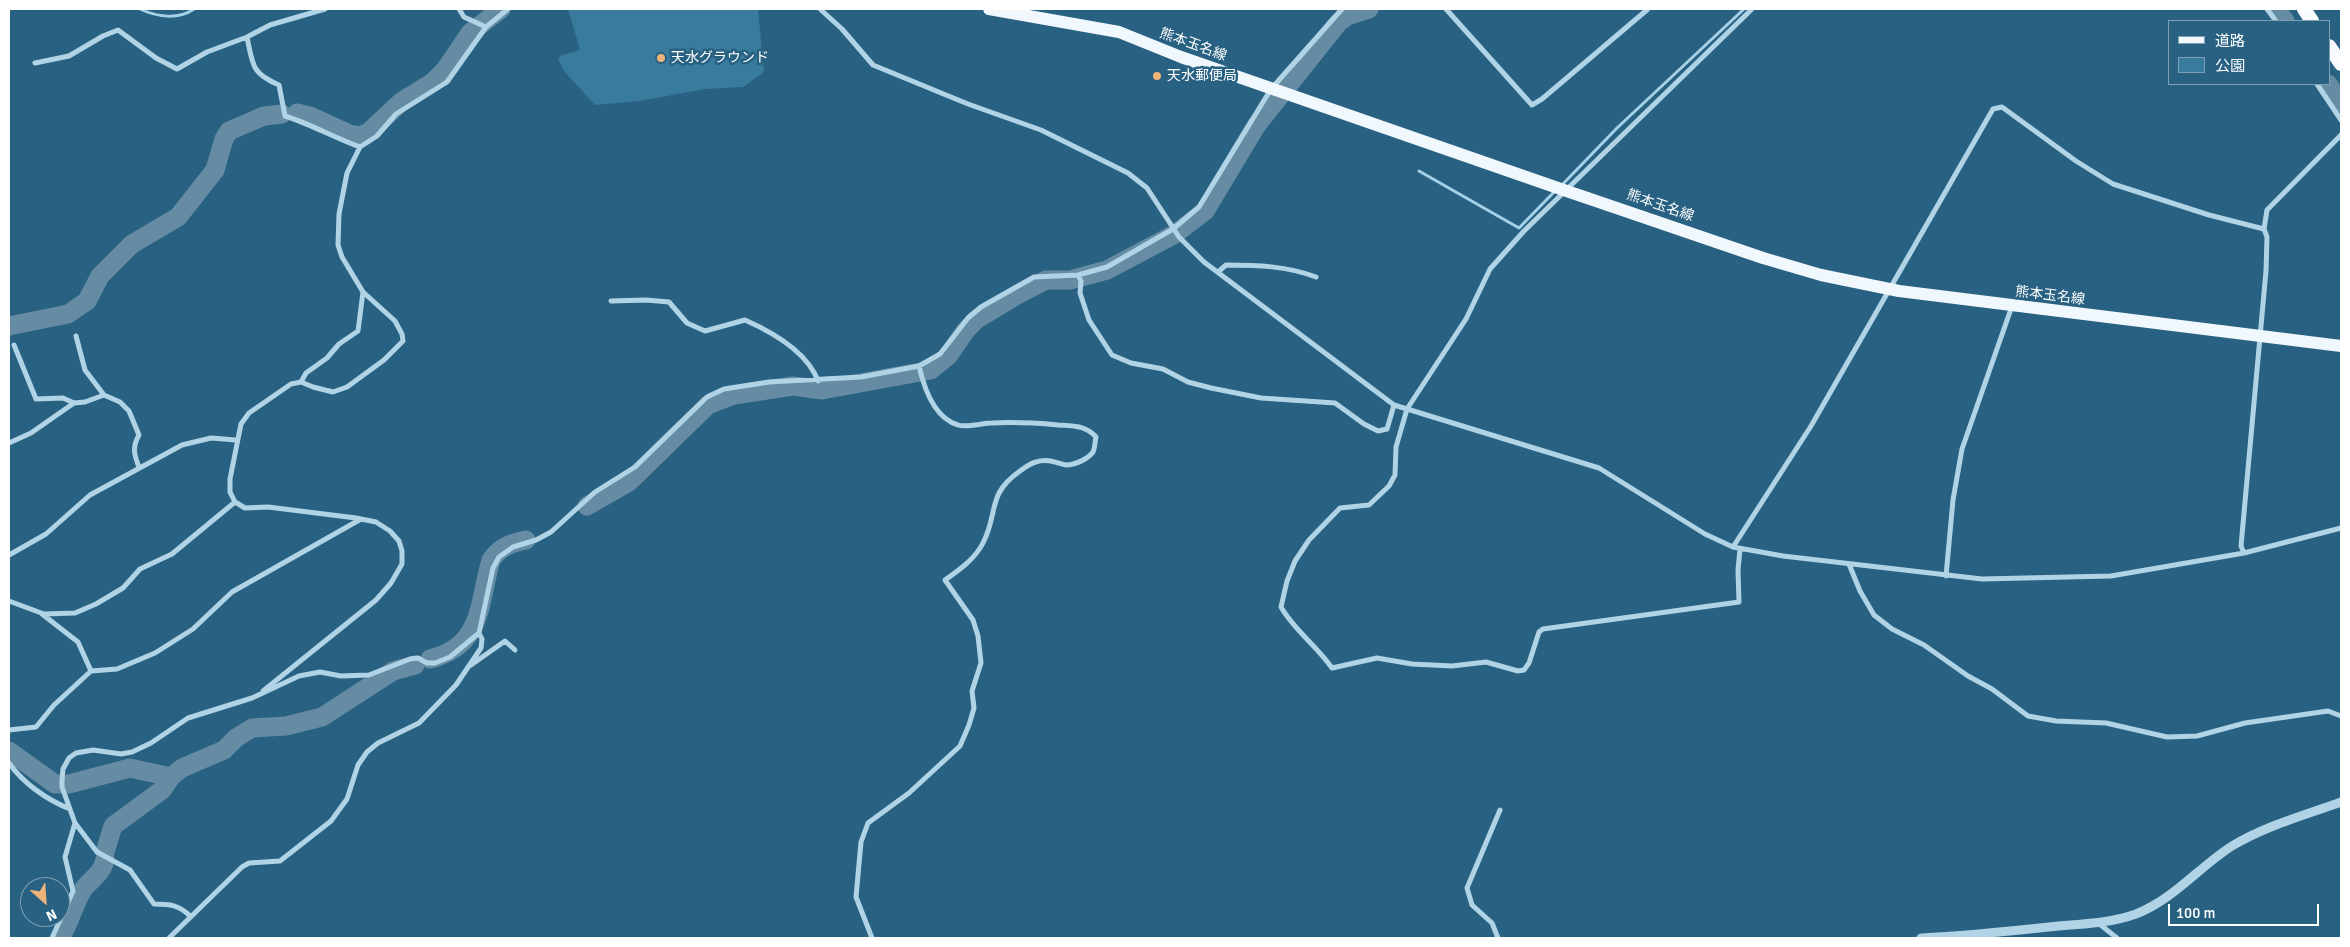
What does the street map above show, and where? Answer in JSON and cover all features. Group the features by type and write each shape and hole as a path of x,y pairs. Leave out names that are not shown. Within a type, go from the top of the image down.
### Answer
{"highway":[{"path":"2304,9 2311,20"},
{"path":"2330,48 2341,64"}],"main road":[{"name":"熊本玉名線","path":"989,9 1119,32 1181,57 1297,98 1763,258 1821,275 1888,290 2261,338 2341,346"}],"street":[{"path":"35,63 69,56 103,36 118,30 156,58 177,69 207,52 247,37 270,25 325,9"},
{"path":"459,9 464,17 484,27"},
{"path":"252,698 273,684 303,657 376,600 391,583 402,564 402,551 398,541 376,522 268,508 245,508 235,502 230,492 230,479 236,440 241,424 249,413 291,384 301,382 333,392 347,387 384,360 403,341 402,334 395,321 364,292 342,257 338,245 339,214 347,173 360,147 377,136 396,114 447,82 484,27 508,9"},
{"path":"820,9 842,29 873,64 968,104 1041,130 1128,172 1147,188 1179,237 1204,262 1394,405 1599,468 1705,534 1733,547 1849,564 1982,580 2111,576 2244,553 2341,528"},
{"path":"190,916 182,908 173,905 154,904 130,870 97,852 76,823 62,787 63,769 69,758 76,754 93,750 121,754 132,752 151,743 188,718 252,698 299,676 320,672 341,676 368,675 410,659 418,658 427,663 435,664 450,657 479,633 493,568 499,557 513,548 536,540 551,532 595,492 635,467 707,397 724,389 769,382 818,381 920,368 940,354 968,318 981,307 1034,277 1079,276 1108,267 1174,229 1199,207 1275,90 1342,9"},
{"path":"1446,9 1532,105 1542,99 1648,9"},
{"path":"1740,549 1738,570 1740,602 1542,629 1539,632 1524,670 1518,671 1486,662 1452,666 1412,664 1377,658 1332,668 1321,652 1285,615 1281,607 1287,581 1295,561 1309,540 1330,516 1340,508 1369,506 1389,486 1395,474 1396,447 1407,408 1466,320 1490,269 1561,189 1752,9"},
{"path":"2267,9 2275,20"},
{"path":"247,37 254,69 269,81 280,85 285,116 308,123 334,138 360,147"},
{"path":"2318,85 2341,120"},
{"path":"1733,547 1811,426 1992,109 2002,107 2076,161 2113,184 2209,215 2264,229"},
{"path":"2244,553 2241,546 2249,438 2261,338 2267,246 2264,229 2267,210 2341,134"},
{"path":"1218,272 1226,265 1265,265 1301,271 1316,277"},
{"path":"1079,276 1080,293 1089,320 1112,355 1131,364 1163,369 1188,382 1261,398 1334,403 1364,424 1378,430 1387,430 1394,405"},
{"path":"301,382 306,373 327,358 339,344 358,331 364,292"},
{"path":"611,301 646,300 670,302 687,323 705,331 745,320 771,332 791,347 815,372 818,381"},
{"path":"1946,576 1953,500 1962,449 2012,306"},
{"path":"76,336 85,370 104,395 120,402 129,411 139,436 135,444 134,455 139,467"},
{"path":"14,345 36,399 63,398 74,403 85,402 104,395"},
{"path":"872,938 856,897 861,842 868,823 909,793 960,746 974,708 972,691 980,663 978,636 973,620 945,580 974,556 983,543 994,501 1002,486 1020,471 1037,461 1054,461 1068,465 1084,460 1094,452 1096,437 1089,429 1078,426 1030,422 959,426 948,419 934,405 925,390 920,368"},
{"path":"9,443 31,433 74,403"},
{"path":"9,555 46,534 90,495 182,445 211,438 236,440"},
{"path":"41,613 74,613 96,604 123,588 140,569 172,554 235,502"},
{"path":"9,730 36,727 54,705 91,671 117,669 155,653 193,629 232,592 362,519"},
{"path":"1849,564 1860,591 1874,615 1892,629 1924,645 1968,676 1992,689 2028,716 2056,721 2106,722 2167,737 2197,736 2245,723 2328,711 2341,716"},
{"path":"9,601 41,613 78,642 91,671"},
{"path":"169,938 242,867 249,863 280,861 331,821 347,799 358,766 367,752 378,743 419,723 456,685 481,648 482,639 479,633"},
{"path":"469,667 504,641 515,650"},
{"path":"9,764 15,772 53,802 70,808"},
{"path":"1921,938 2097,922 2137,913 2167,897 2234,846 2273,827 2341,802"},
{"path":"1498,938 1492,923 1472,905 1467,888 1500,810"},
{"path":"52,938 73,892 65,857 76,823"},
{"path":"2097,922 2117,938"}],"green space":[{"name":"天水グラウンド","path":"568,9 758,9 764,72 743,87 705,89 640,101 595,105 564,71 558,59 560,56 580,50"}],"waterway":[{"path":"140,9 153,14 167,16 181,15 194,9"},
{"path":"297,113 310,116 349,134 360,136 369,132 402,101 433,82 445,70 470,33 501,9"},
{"path":"587,506 629,482 708,405 734,395 793,386 822,390 931,370 948,356 966,330 977,319 1017,295 1046,280 1070,280 1107,270 1175,234 1205,211 1256,126 1338,23 1347,16 1369,9"},
{"path":"1561,186 1617,128 1744,9"},
{"path":"2276,9 2284,20"},
{"path":"2329,85 2341,103"},
{"path":"9,326 68,314 87,301 100,276 132,244 178,217 215,170 224,139 229,131 264,116 282,114"},
{"path":"1419,171 1519,228 1556,190"},
{"path":"430,659 448,653 470,633 476,621 491,560 494,556 506,546 526,540"},
{"path":"105,852 113,826 162,790 171,777 182,768 224,750 236,738 252,728 286,726 322,717 393,671 415,665"},
{"path":"9,751 55,784 69,784 130,768 171,777"},
{"path":"60,938 82,891 102,869 105,859"}],"place":[{"name":"天水グラウンド","path":"661,58"},
{"name":"天水郵便局","path":"1157,76"}]}
